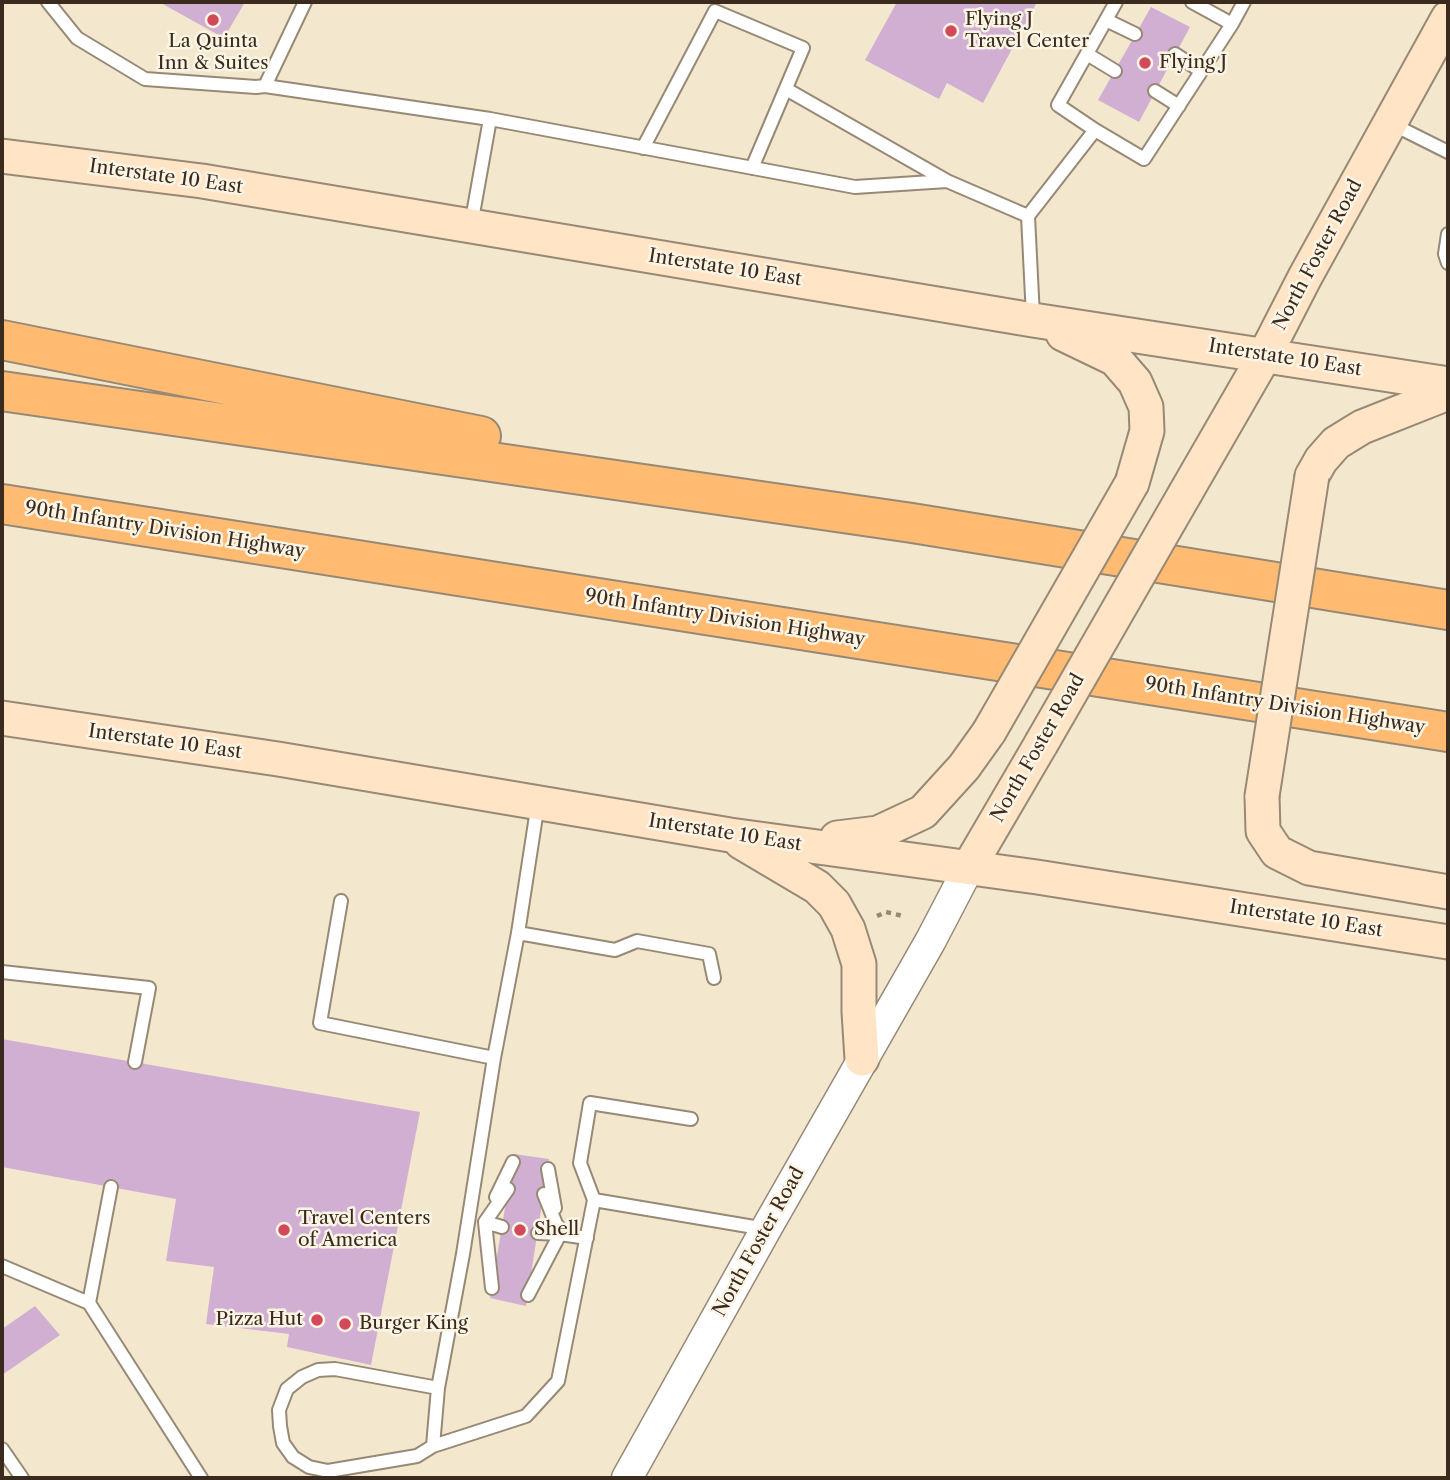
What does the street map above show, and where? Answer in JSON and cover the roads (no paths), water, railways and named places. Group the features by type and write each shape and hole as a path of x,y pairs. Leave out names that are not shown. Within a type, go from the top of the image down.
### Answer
{"highway":[{"path":"2,340 912,523"},
{"path":"2,391 912,523 1448,610"},
{"name":"90th Infantry Division Highway","path":"2,504 1448,732"},
{"path":"2,530 136,547 235,541"}],"main road":[{"name":"North Foster Road","path":"969,867 1265,355 1448,18"},
{"name":"Interstate 10 East","path":"2,156 202,181 1033,320 1448,384"},
{"path":"793,844 878,833 923,812 964,766 989,732 1132,483 1147,431 1146,407 1135,382 1115,359 1033,320"},
{"path":"1448,393 1362,427 1336,443 1321,460 1312,476 1262,796 1264,831 1277,852 1309,868 1448,892"},
{"name":"Interstate 10 East","path":"2,718 278,759 730,835 969,867 1448,942"},
{"path":"730,835 817,887 834,904 848,929 859,964 863,1059"}],"street":[{"name":"North Foster Road","path":"627,1478 931,940 969,867"}],"lane":[{"path":"48,2 77,38 145,79 257,88 265,86 490,119 855,187 947,181"},
{"path":"265,86 305,2"},
{"path":"1116,2 1059,105 1144,159 1244,2"},
{"path":"1192,2 1232,24"},
{"path":"643,148 715,11 803,48 752,168"},
{"path":"1106,20 1135,34"},
{"path":"1087,54 1115,71"},
{"path":"1175,54 1201,71"},
{"path":"786,89 947,181 1028,216"},
{"path":"1155,91 1179,106"},
{"path":"471,225 490,119"},
{"path":"1390,123 1448,152"},
{"path":"1033,320 1028,216 1096,130"},
{"path":"1448,234 1445,254 1448,263"},
{"path":"433,1446 439,1388 538,803"},
{"path":"341,901 320,1023 494,1058"},
{"path":"518,933 615,950 637,941 709,954 715,978"},
{"path":"2,972 149,988 135,1062"},
{"path":"439,1388 335,1369 318,1370 302,1377 287,1389 279,1410 284,1443 293,1457 309,1467 328,1471 417,1457 433,1446 526,1416 558,1381 594,1200 580,1163 590,1103 691,1119"},
{"path":"492,1288 485,1222 513,1163"},
{"path":"528,1295 560,1234 548,1169"},
{"path":"89,1303 111,1187"},
{"path":"496,1265 485,1222 508,1189"},
{"path":"544,1194 560,1234"},
{"path":"594,1200 766,1229"},
{"path":"468,1219 502,1227"},
{"path":"538,1233 587,1238"},
{"path":"531,1271 560,1234"},
{"path":"2,1266 89,1303 201,1478"},
{"path":"2,1449 22,1478"}],"place":[{"name":"La Quinta Inn & Suites","path":"213,20"},
{"name":"Flying J Travel Center","path":"951,31"},
{"name":"Flying J","path":"1145,63"},
{"name":"Travel Centers of America","path":"284,1230"},
{"name":"Shell","path":"520,1230"},
{"name":"Pizza Hut","path":"317,1320"},
{"name":"Burger King","path":"345,1324"}]}
